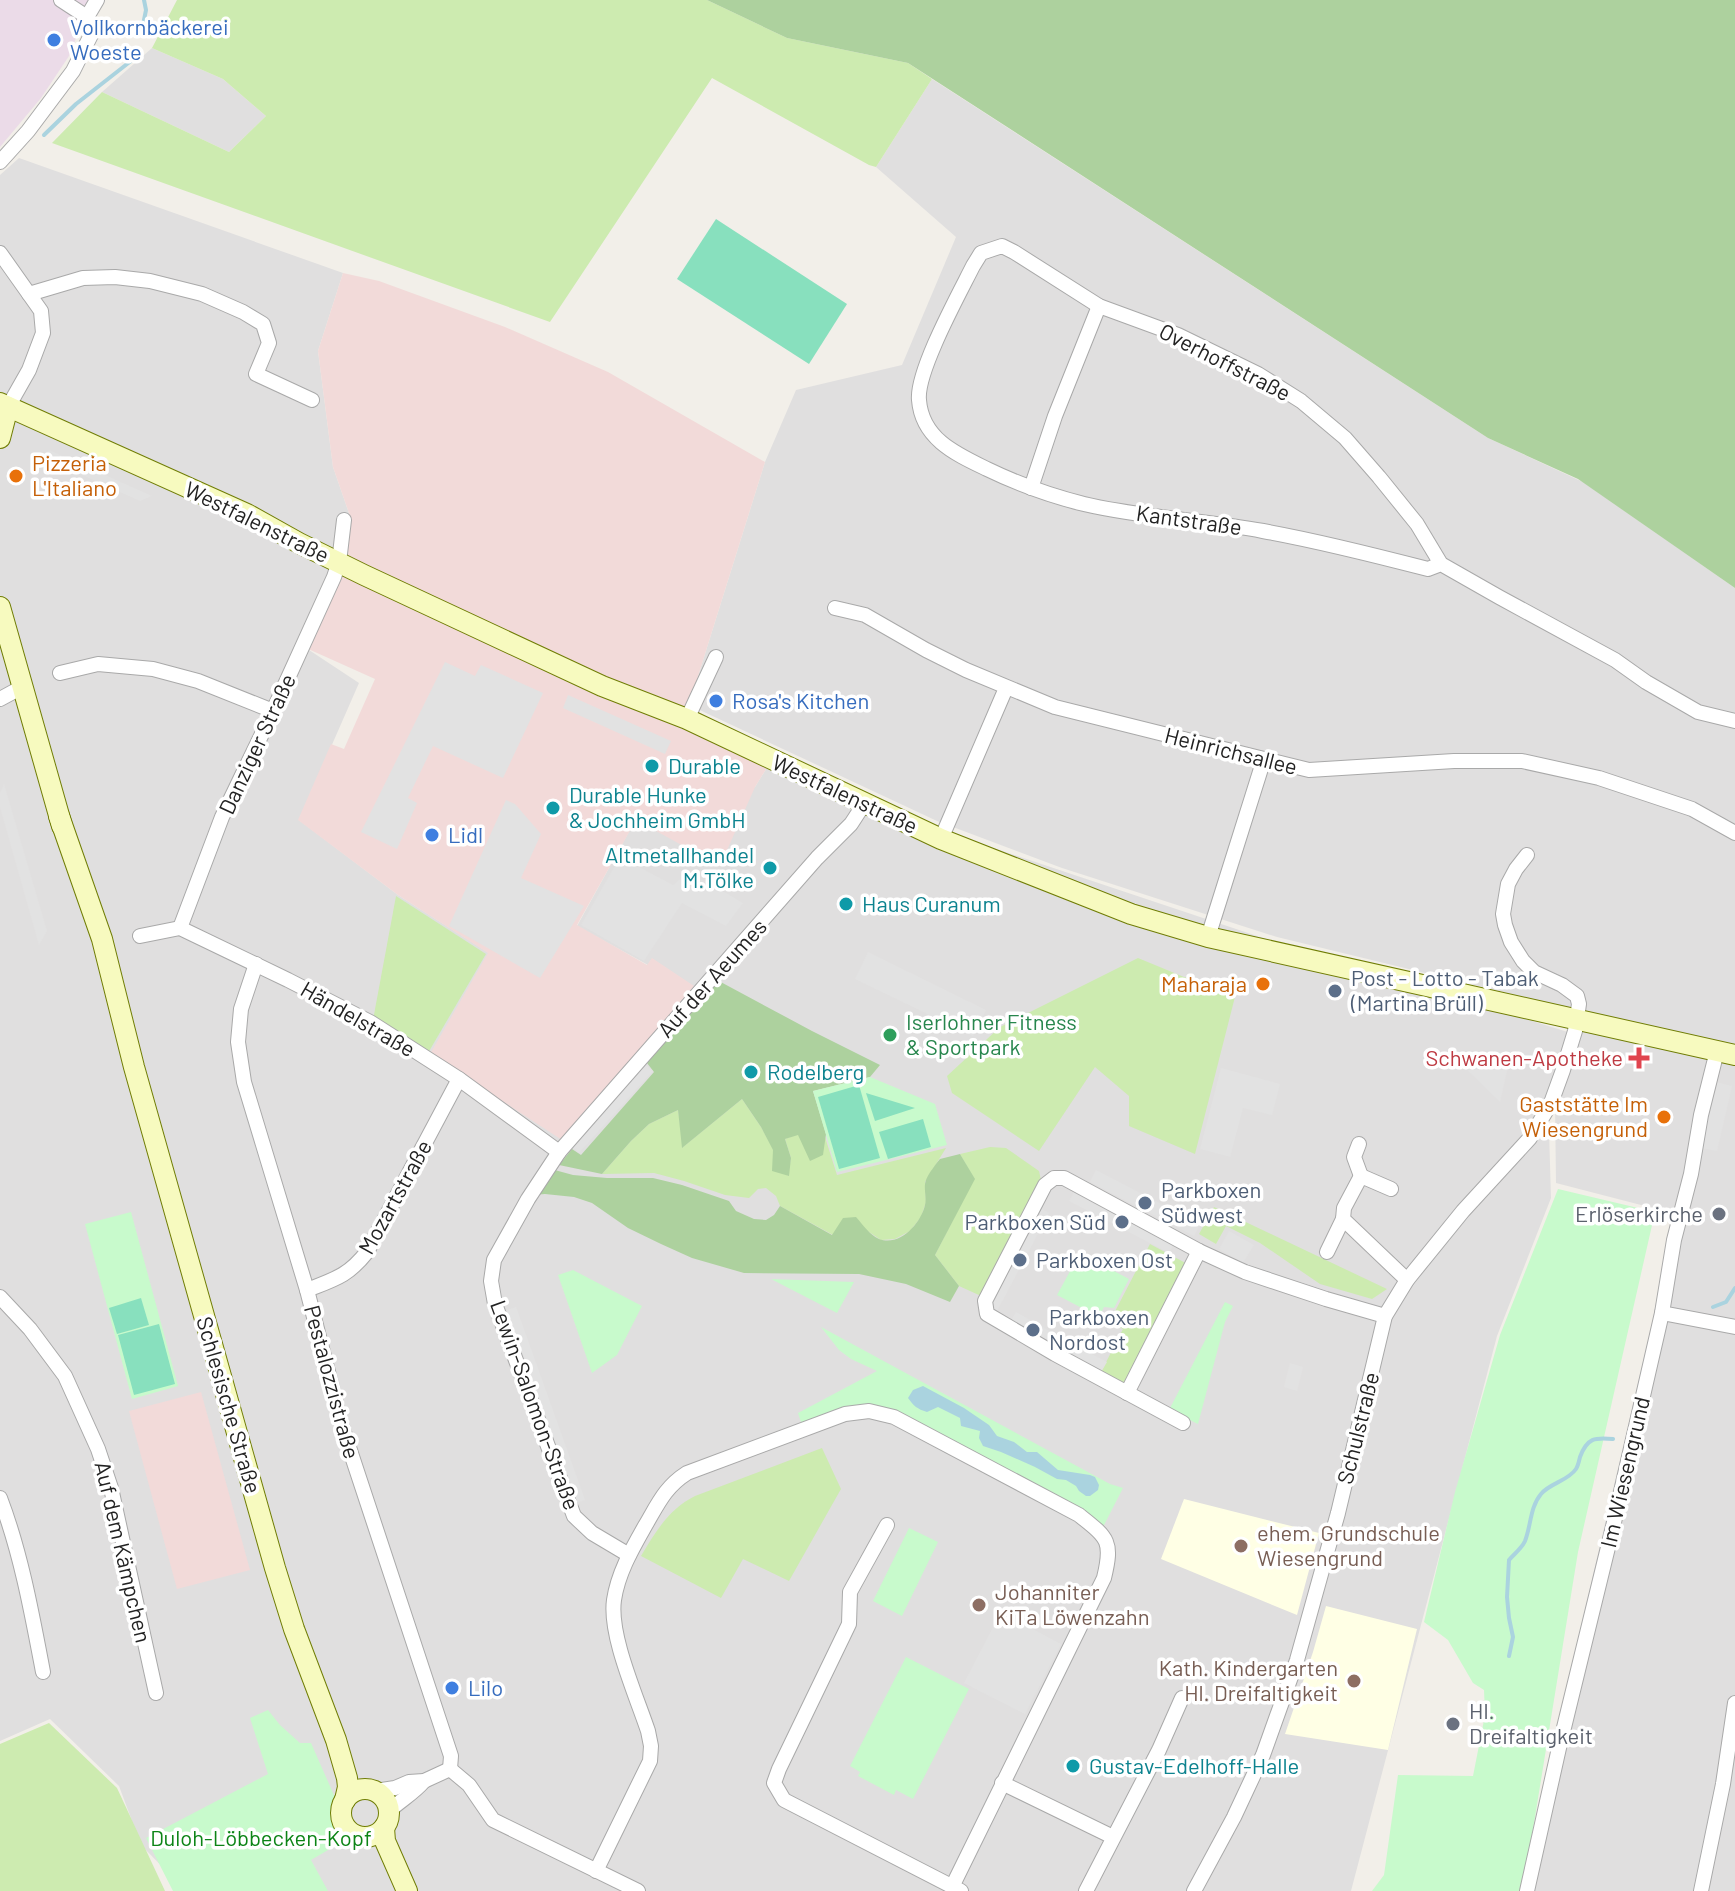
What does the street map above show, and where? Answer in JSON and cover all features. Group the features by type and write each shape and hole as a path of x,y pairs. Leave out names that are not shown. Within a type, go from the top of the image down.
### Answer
{"main road":[{"path":"0,438 3,407"},
{"name":"Westfalenstraße","path":"3,407 247,514 299,543 602,686 687,719 941,839 1078,895 1208,937 1726,1053"},
{"name":"Schlesische Straße","path":"0,607 59,816 90,943 134,1067 275,1568 347,1778 345,1800"},
{"name":"Schlesische Straße","path":"336,1740 371,1790"},
{"path":"371,1790 382,1795 387,1802 385,1841 405,1891 386,1869 373,1846 349,1831 344,1824 342,1808 351,1793 371,1790"},
{"path":"363,1837 378,1834 387,1819"}],"street":[{"path":"61,0 87,17"},
{"path":"0,162 28,131 73,71 91,35 87,17 97,0"},
{"name":"Overhoffstraße","path":"1002,246 1099,306 1178,335 1258,374 1301,401 1345,438 1379,477 1417,524 1441,564"},
{"name":"Kantstraße","path":"1002,246 981,253 973,266 921,380 919,400 927,428 953,453 1031,488 1084,504 1260,530 1428,569 1441,564 1615,660 1698,712 1735,721"},
{"path":"0,253 41,311 43,333 29,370 3,407"},
{"path":"29,294 83,278 115,277 150,281 202,294 263,324 269,343 256,374 312,400"},
{"path":"1031,488 1055,416 1099,306"},
{"name":"Danziger Straße","path":"180,928 222,817 339,562 344,520"},
{"name":"Heinrichsallee","path":"835,608 865,615 926,650 1006,688 1055,707 1309,770 1454,761 1522,761 1599,778 1692,809 1735,833"},
{"path":"687,719 716,657"},
{"path":"60,673 98,664 153,669 198,681 273,711"},
{"path":"0,699 24,686"},
{"path":"941,839 1006,688"},
{"path":"1208,937 1264,759"},
{"name":"Auf der Aeumes","path":"559,1152 817,858 851,824 864,804"},
{"path":"1527,855 1508,884 1503,914 1505,925 1511,942 1534,972 1570,989 1577,996 1577,1019"},
{"path":"140,936 180,928"},
{"name":"Händelstraße","path":"180,928 370,1022 459,1079 559,1152"},
{"name":"Pestalozzistraße","path":"256,964 241,1009 238,1042 244,1082 307,1290 342,1426 451,1756 450,1769"},
{"name":"Schulstraße","path":"1194,1891 1263,1755 1297,1660 1338,1513 1385,1316 1407,1280 1463,1211 1530,1138 1551,1103 1577,1019"},
{"name":"Im Wiesengrund","path":"1527,1891 1662,1313 1701,1115 1726,1053"},
{"name":"Mozartstraße","path":"307,1290 341,1277 355,1267 367,1252 459,1079"},
{"path":"1359,1144 1354,1157 1361,1176 1391,1189"},
{"name":"Lewin-Salomon-Straße","path":"559,1152 494,1260 491,1281 495,1304 574,1516 592,1533 629,1555"},
{"path":"1327,1252 1343,1219 1344,1208 1361,1176"},
{"path":"1183,1423 987,1314 985,1301 1045,1185 1054,1178 1064,1178 1199,1251 1245,1272 1385,1316"},
{"path":"1343,1219 1407,1280"},
{"path":"1127,1393 1199,1251"},
{"name":"Auf dem Kämpchen","path":"0,1297 30,1329 65,1376 98,1449 111,1488 156,1693"},
{"path":"1662,1313 1735,1327"},
{"path":"596,1871 650,1761 648,1731 616,1636 614,1597 629,1555 662,1496 672,1483 684,1475 845,1414 869,1411 894,1417 1079,1515 1101,1532 1110,1554 1104,1578 1002,1783 957,1889 784,1800 774,1783 849,1624 850,1592 887,1525"},
{"path":"0,1498 10,1524 43,1672"},
{"path":"1086,1891 1159,1750 1182,1698"},
{"path":"1701,1891 1723,1784 1735,1703"},
{"path":"371,1790 424,1781 450,1769 469,1785 493,1820 638,1891"},
{"path":"387,1819 400,1800 415,1792 424,1781"},
{"path":"1002,1783 1113,1837"}],"shaded area":[{"path":"0,0 91,0 69,56 41,98 0,147"},
{"path":"152,48 223,79 266,116 229,152 102,92"},
{"path":"932,79 1488,438 1583,482 1735,588 1735,1891 1519,1891 1653,1319 1672,1213 1556,1183 1555,1103 1582,1011 1277,937 1062,868 937,821 689,705 765,462 796,390 902,365 956,237 876,167"},
{"path":"19,158 343,273 318,351 333,467 351,519 345,566 306,648 359,683 299,820 398,895 489,953 561,1139 652,958 648,965 577,926 636,819 755,787 771,761 850,800 1260,937 1571,1033 1548,1097 1551,1198 1497,1336 1351,1891 186,1891 141,1845 119,1786 50,1719 0,1741 0,175"},
{"path":"343,273 379,281 505,327 608,372 765,462 689,705 771,761 755,787 720,866 636,820 577,925 647,965 652,958 694,986 562,1140 430,1054 488,953 398,895 298,820 331,744 344,749 375,679 306,648 345,566 351,519 333,467 318,351"},
{"path":"49,450 152,496 140,501 40,456"},
{"path":"445,662 475,676 481,665 543,693 503,778 433,746 408,798 417,803 397,849 361,832"},
{"path":"568,695 671,741 665,754 563,708"},
{"path":"4,784 47,931 39,945 0,807"},
{"path":"506,800 515,804 541,834 521,878 584,906 540,978 449,926"},
{"path":"620,857 673,885 685,875 705,881 743,903 726,926 682,903 644,961 581,925"},
{"path":"868,952 986,1010 973,1036 855,979"},
{"path":"1472,1054 1509,1062 1500,1102 1468,1071"},
{"path":"645,1064 653,1071 579,1153 571,1146"},
{"path":"1221,1068 1280,1084 1272,1115 1243,1108 1230,1157 1200,1149"},
{"path":"1717,1082 1732,1086 1717,1151 1701,1148"},
{"name":"Parkboxen Südwest","path":"1096,1170 1200,1224 1194,1236 1090,1182"},
{"name":"Parkboxen Süd","path":"1074,1192 1174,1243 1169,1253 1069,1201"},
{"name":"Parkboxen Ost","path":"1042,1209 1049,1213 997,1311 990,1307"},
{"path":"1229,1231 1254,1245 1243,1263 1219,1249"},
{"path":"516,1307 585,1500 576,1503 507,1310"},
{"name":"Parkboxen Nordost","path":"1016,1312 1057,1335 1051,1347 1009,1324"},
{"path":"1067,1341 1107,1362 1100,1374 1061,1353"},
{"path":"1290,1363 1303,1367 1297,1391 1284,1387"},
{"path":"201,1392 250,1570 177,1589 129,1411"},
{"name":"ehem. Grundschule Wiesengrund","path":"1184,1499 1319,1533 1297,1615 1161,1559"},
{"name":"Kath. Kindergarten Hl. Dreifaltigkeit","path":"1326,1606 1417,1629 1388,1750 1285,1734"},
{"path":"1001,1612 1061,1644 1025,1714 964,1683"}],"green space":[{"path":"177,0 707,0 787,38 908,63 932,79 876,167 712,78 550,322 52,143 102,92 229,152 266,116 223,79 152,48"},
{"path":"707,0 1735,0 1735,588 1578,479 1488,438 908,63 787,38"},
{"path":"716,219 847,304 809,364 677,279"},
{"path":"396,896 486,954 428,1053 373,1020"},
{"path":"1138,958 1184,977 1237,989 1195,1154 1129,1126 1129,1096 1095,1067 1039,1151 952,1093 947,1076 1000,1027"},
{"path":"717,980 880,1065 870,1077 813,1091 826,1134 823,1155 810,1161 798,1135 785,1139 791,1158 789,1176 772,1171 773,1150 742,1099 682,1148 678,1110 649,1124 602,1174 559,1165 572,1149 581,1155 654,1072 647,1063"},
{"path":"870,1077 935,1104 947,1145 837,1172 813,1091"},
{"path":"859,1085 880,1158 839,1169 818,1097"},
{"path":"866,1093 915,1108 875,1121"},
{"path":"742,1099 788,1176 791,1158 785,1139 798,1134 822,1155 825,1137 837,1175 946,1148 925,1182 926,1202 921,1217 910,1231 895,1239 881,1240 866,1230 833,1235 780,1206 776,1196 766,1188 758,1189 749,1198 725,1195 654,1173 602,1174 649,1124 678,1110 683,1147"},
{"path":"923,1119 931,1147 888,1159 879,1132"},
{"path":"990,1147 1006,1148 1039,1171 1041,1180 981,1296 959,1286 935,1255 974,1179 960,1154"},
{"path":"960,1154 975,1179 935,1255 959,1286 950,1302 906,1284 859,1274 744,1273 692,1258 661,1244 628,1228 592,1203 574,1197 533,1195 551,1169 573,1175 607,1178 653,1178 729,1201 736,1211 754,1219 766,1220 780,1206 832,1235 843,1218 856,1217 873,1235 887,1241 902,1237 919,1219 925,1205 926,1180 940,1159"},
{"path":"1558,1189 1655,1212 1578,1552 1523,1891 1372,1891 1384,1875 1398,1775 1473,1776 1485,1715 1484,1690 1473,1683 1448,1640 1424,1622 1455,1492 1500,1335"},
{"path":"1214,1207 1387,1289 1372,1299 1320,1284 1260,1243 1226,1226 1216,1244 1199,1234"},
{"path":"131,1212 178,1386 132,1399 85,1224"},
{"path":"1150,1244 1193,1267 1128,1388 1101,1372 1123,1329 1110,1321"},
{"path":"1080,1253 1129,1279 1114,1308 1104,1307 1099,1317 1057,1295"},
{"path":"573,1270 642,1306 617,1355 592,1373 558,1275"},
{"path":"771,1279 854,1282 837,1313"},
{"path":"141,1298 149,1325 117,1334 109,1308"},
{"path":"1225,1302 1233,1306 1225,1322 1198,1424 1169,1410"},
{"path":"159,1324 175,1384 134,1395 118,1335"},
{"path":"821,1327 1110,1484 1123,1488 1102,1529 898,1424 862,1411 802,1425 798,1413 877,1371 839,1350"},
{"path":"822,1448 841,1489 789,1581 743,1559 721,1598 641,1556 664,1522 686,1501"},
{"path":"909,1528 938,1542 902,1616 873,1601"},
{"path":"906,1657 969,1689 913,1799 896,1790 894,1795 858,1776 860,1772 850,1766"},
{"name":"Duloh-Löbbecken-Kopf","path":"268,1710 300,1743 311,1743 352,1836 311,1860 328,1891 173,1891 146,1838 268,1774 250,1718"},
{"path":"49,1723 117,1788 165,1891 0,1891 0,1744"}],"water":[{"path":"923,1386 964,1408 989,1425 997,1436 1014,1442 1027,1452 1037,1452 1058,1470 1095,1477 1098,1490 1086,1496 1066,1480 1057,1479 983,1446 980,1431 961,1426 960,1418 938,1407 927,1412 918,1408 908,1398 913,1390"}],"waterway":[{"path":"142,30 146,10 144,0"},
{"path":"44,135 76,104 136,57"},
{"path":"1713,1307 1726,1302 1735,1288"},
{"path":"1509,1656 1513,1637 1507,1597 1509,1560 1525,1541 1537,1499 1545,1490 1573,1473 1589,1442 1613,1439"}],"place":[{"name":"Vollkornbäckerei Woeste","path":"54,40"},
{"name":"Pizzeria L'Italiano","path":"16,476"},
{"name":"Rosa's Kitchen","path":"716,701"},
{"name":"Durable","path":"652,766"},
{"name":"Durable Hunke & Jochheim GmbH","path":"553,808"},
{"name":"Lidl","path":"432,835"},
{"name":"Altmetallhandel M.Tölke","path":"770,868"},
{"name":"Haus Curanum","path":"846,904"},
{"name":"Maharaja","path":"1263,984"},
{"name":"Post - Lotto - Tabak (Martina Brüll)","path":"1335,991"},
{"name":"Iserlohner Fitness & Sportpark","path":"890,1035"},
{"name":"Schwanen-Apotheke","path":"1639,1058"},
{"name":"Rodelberg","path":"751,1072"},
{"name":"Gaststätte Im Wiesengrund","path":"1664,1117"},
{"name":"Parkboxen Südwest","path":"1145,1203"},
{"name":"Erlöserkirche","path":"1719,1214"},
{"name":"Parkboxen Süd","path":"1122,1222"},
{"name":"Parkboxen Ost","path":"1020,1260"},
{"name":"Parkboxen Nordost","path":"1033,1330"},
{"name":"ehem. Grundschule Wiesengrund","path":"1241,1546"},
{"name":"Johanniter KiTa Löwenzahn","path":"979,1605"},
{"name":"Kath. Kindergarten Hl. Dreifaltigkeit","path":"1354,1681"},
{"name":"Lilo","path":"452,1688"},
{"name":"Hl. Dreifaltigkeit","path":"1453,1724"},
{"name":"Gustav-Edelhoff-Halle","path":"1073,1766"}]}
